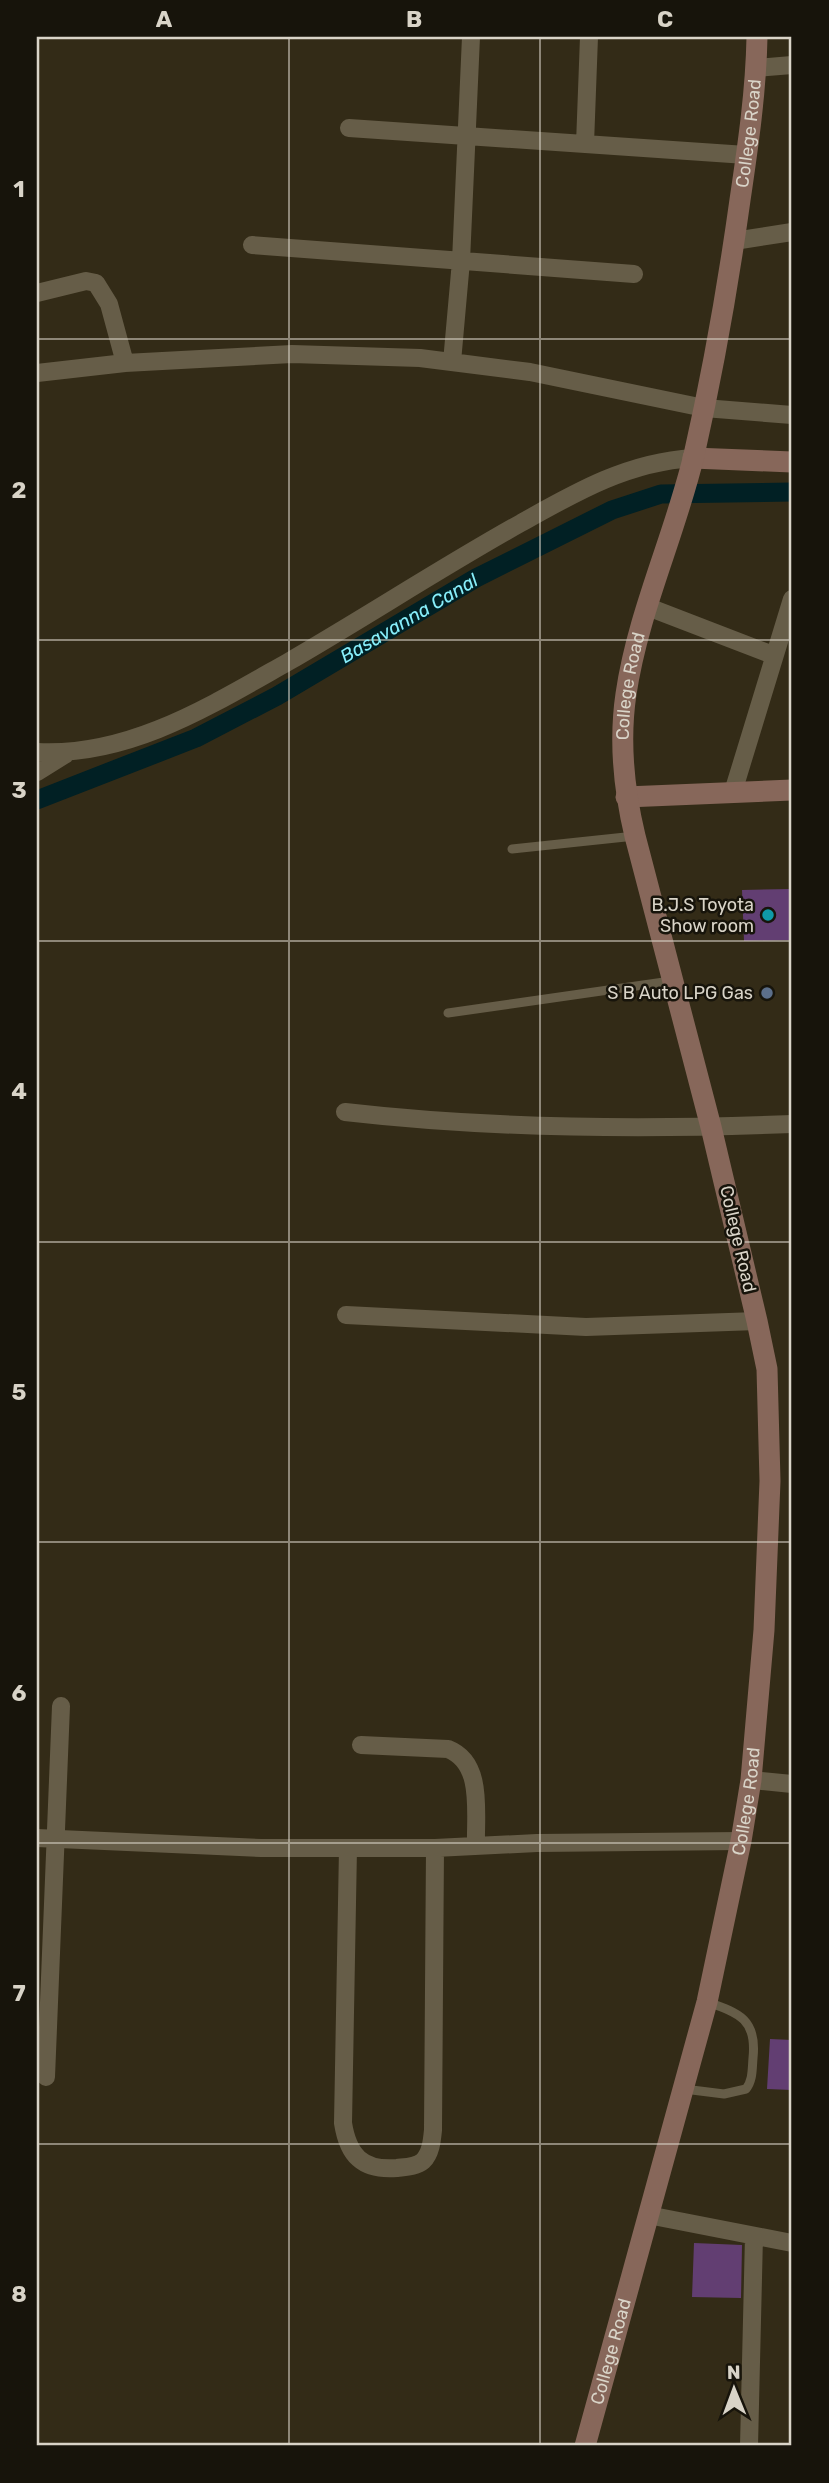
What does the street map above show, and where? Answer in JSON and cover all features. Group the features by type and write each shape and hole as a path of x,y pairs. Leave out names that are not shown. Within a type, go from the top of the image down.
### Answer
{"main road":[{"name":"College Road","path":"585,2446 707,2002 751,1780 764,1630 770,1481 767,1369 711,1127 671,981 626,797 623,743 626,696 648,607 693,458 704,408 734,241 756,68 757,37"},
{"path":"693,458 792,462"},
{"path":"626,797 792,790"}],"street":[{"path":"452,362 461,261 471,37"},
{"path":"585,144 589,37"},
{"path":"756,68 792,65"},
{"path":"349,128 746,155"},
{"path":"734,241 792,232"},
{"path":"252,245 634,274"},
{"path":"37,293 86,281 96,283 109,304 125,363"},
{"path":"37,373 125,363 292,354 452,362 530,372 704,408 792,415"},
{"path":"37,752 66,754 119,743 166,726 223,699 353,624 449,563 601,479 643,466 693,458"},
{"path":"733,792 792,599"},
{"path":"648,607 773,655"},
{"path":"37,772 66,754"},
{"path":"345,1112 414,1120 505,1124 711,1127 792,1124"},
{"path":"346,1315 586,1327 757,1321"},
{"path":"46,2077 61,1706"},
{"path":"361,1745 448,1749 461,1754 470,1767 474,1784 476,1846"},
{"path":"751,1780 792,1784"},
{"path":"37,1838 249,1848 435,1849 741,1841"},
{"path":"348,1848 343,2123 346,2143 353,2155 363,2165 387,2169 412,2166 422,2161 432,2140 435,1849"},
{"path":"648,2215 792,2243"},
{"path":"750,2446 754,2236"}],"lane":[{"path":"512,849 635,836"},
{"path":"448,1013 671,981"},
{"path":"684,2090 724,2094 746,2089 751,2082 755,2046 752,2031 744,2019 732,2010 707,2002"}],"building":[{"name":"B.J.S Toyota Show room","path":"792,889 792,940 744,941 742,890"},
{"path":"770,2039 792,2040 792,2090 767,2089"},
{"path":"694,2243 742,2245 741,2298 692,2297"}],"waterway":[{"name":"Basavanna Canal","path":"37,800 196,738 277,696 476,578 612,510 661,494 792,492"}],"place":[{"name":"B.J.S Toyota Show room","path":"768,915"},
{"name":"S B Auto LPG Gas","path":"767,993"}]}
